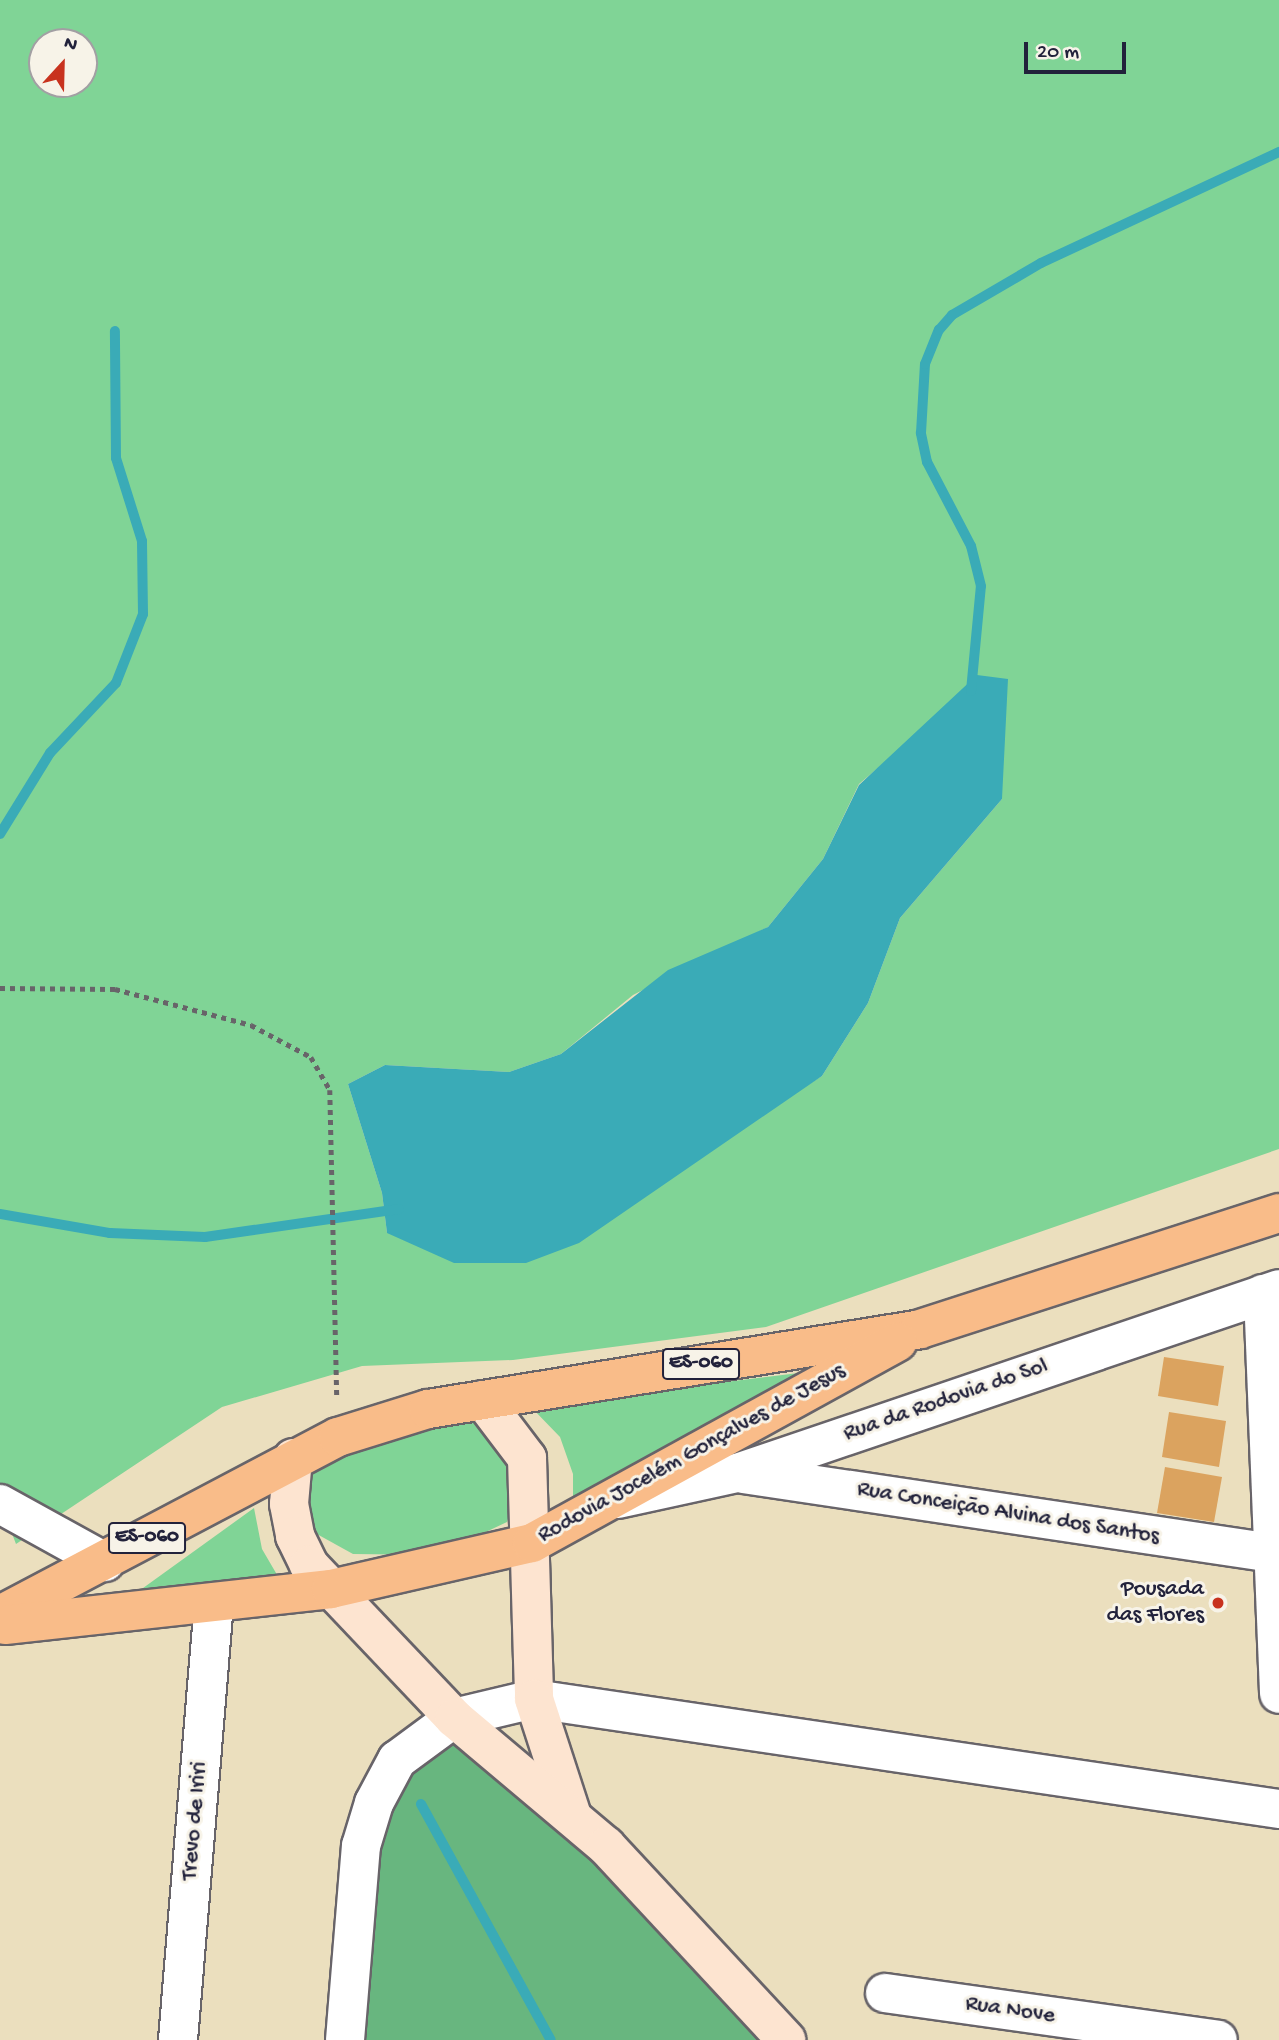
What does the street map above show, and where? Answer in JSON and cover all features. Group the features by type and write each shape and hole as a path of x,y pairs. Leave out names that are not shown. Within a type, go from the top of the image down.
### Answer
{"main road":[{"name":"Rodovia Jocelém Gonçalves de Jesus","path":"0,1615 105,1562 293,1458 338,1437 428,1409 920,1329 1279,1213"},
{"name":"Rodovia Jocelém Gonçalves de Jesus","path":"0,1625 331,1589 532,1543 920,1329"}],"street":[{"name":"Rua da Rodovia do Sol","path":"609,1500 737,1473 1271,1292"},
{"path":"1271,1292 1279,1694"},
{"path":"483,1400 527,1458 532,1543 534,1699 572,1816"},
{"path":"293,1458 295,1536 331,1589 454,1717 572,1816 786,2040"},
{"name":"Rua Conceição Alvina dos Santos","path":"737,1473 1278,1554"},
{"path":"0,1504 105,1562"},
{"name":"Trevo de Iriri","path":"178,2040 214,1602"},
{"path":"345,2040 361,1846 374,1803 397,1760 454,1717 534,1699 1279,1809"},
{"name":"Rua Nove","path":"885,1993 1218,2040"}],"path":[{"path":"0,988 116,989 251,1025 311,1057 330,1090 338,1437"}],"green space":[{"path":"0,0 1279,0 1279,1149 766,1327 513,1360 362,1366 222,1407 16,1544 0,1502","holes":["906,744 1002,799 900,918 868,1003 822,1076 738,1128 387,1233 382,1193 348,1084 385,1065 509,1072 561,1054 633,995 768,927 823,859 859,784"]},
{"path":"807,1372 573,1521 573,1474 560,1437 530,1406"},
{"path":"468,1417 494,1431 510,1452 517,1488 507,1522 437,1555 353,1554 315,1533 301,1507 306,1482 324,1462 376,1431"},
{"path":"254,1508 262,1549 290,1597 132,1596"},
{"path":"456,1725 592,1845 768,2040 344,2040 359,1870 395,1775"}],"water":[{"path":"977,675 1008,679 1002,799 900,918 868,1003 822,1076 579,1243 526,1263 454,1263 387,1233 382,1193 348,1084 385,1065 509,1072 561,1054 668,970 768,927 823,859 859,785"}],"building":[{"path":"1164,1357 1224,1366 1218,1406 1158,1396"},
{"path":"1169,1412 1226,1421 1219,1467 1162,1457"},
{"path":"1165,1467 1222,1477 1214,1522 1157,1513"}],"waterway":[{"path":"971,691 981,586 971,546 927,462 921,433 925,364 939,330 952,315 1041,263 1279,152"},
{"path":"0,834 50,753 116,683 143,614 142,541 116,458 115,331"},
{"path":"0,1214 110,1233 205,1237 399,1209"},
{"path":"421,1804 551,2040"}],"place":[{"name":"Pousada das Flores","path":"1218,1603"}]}
